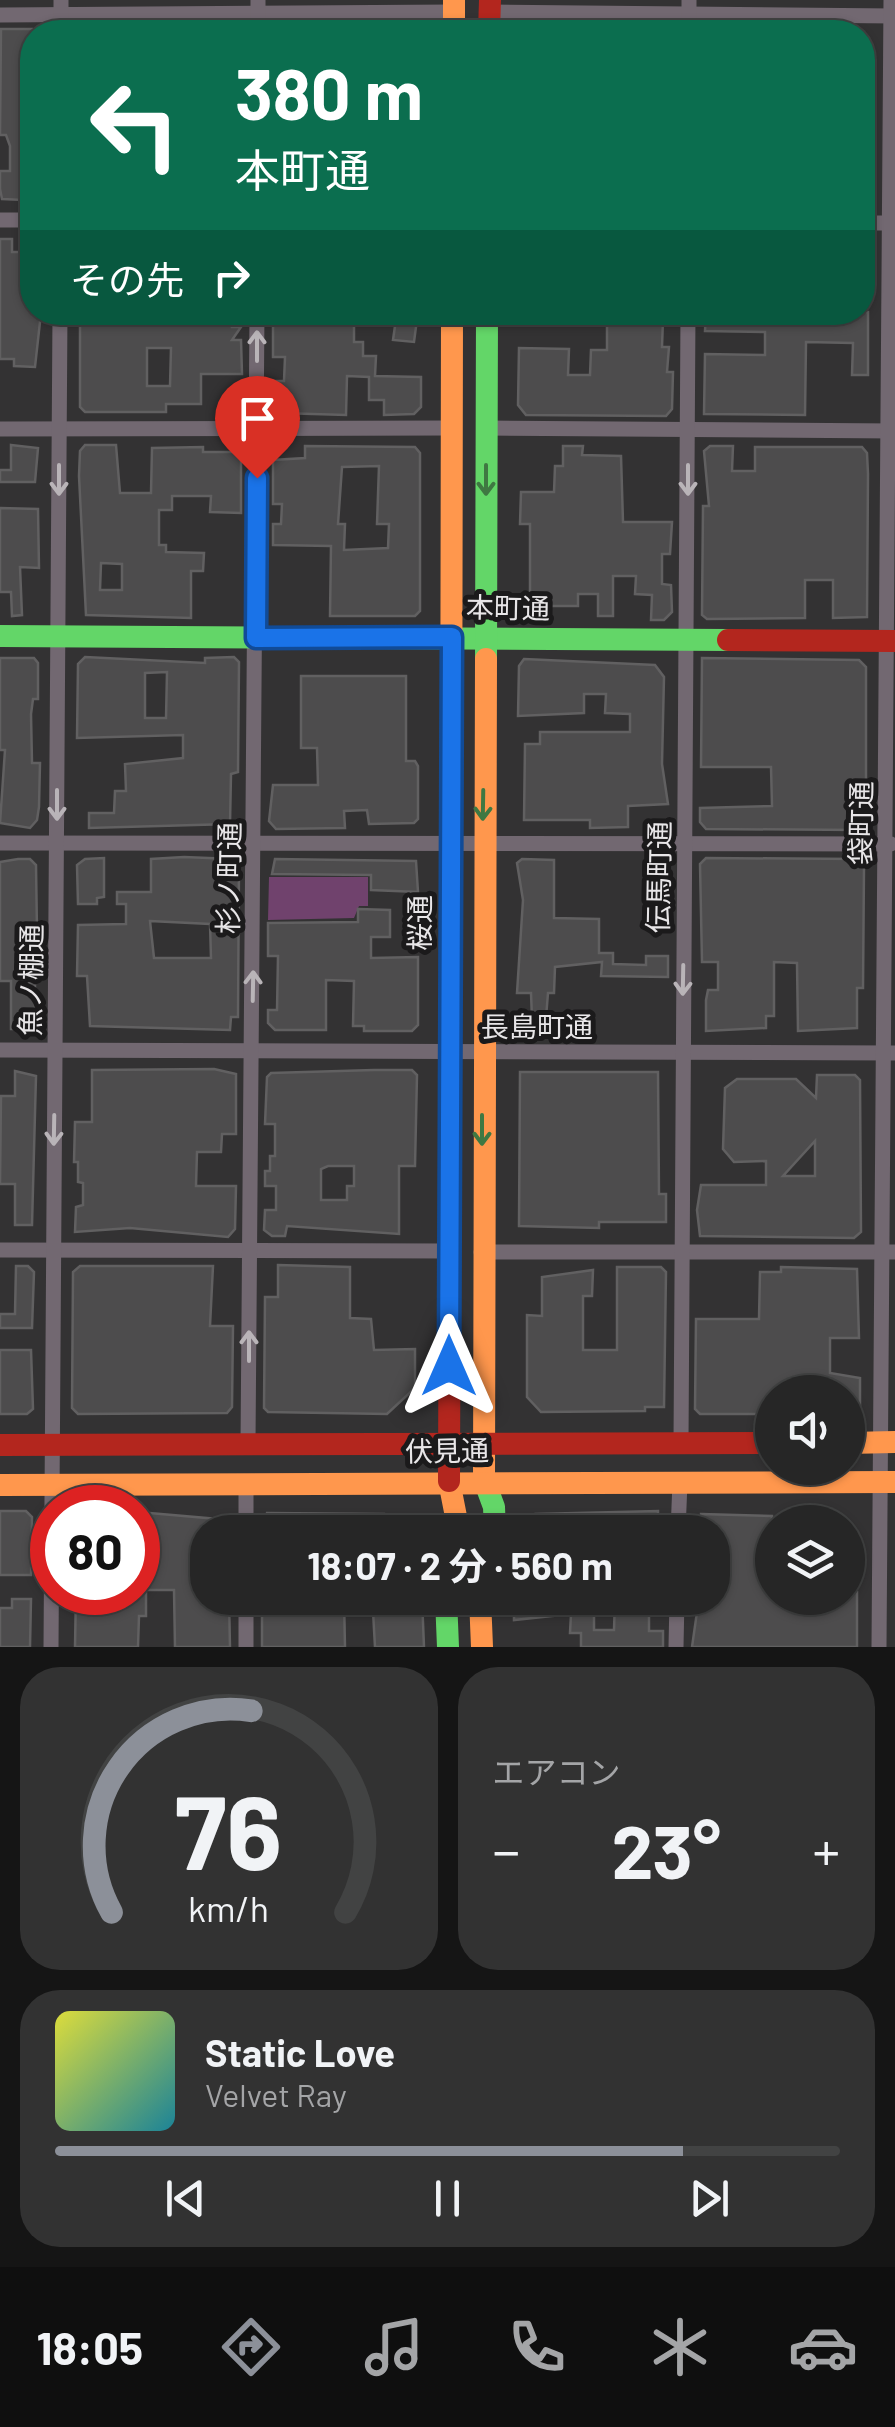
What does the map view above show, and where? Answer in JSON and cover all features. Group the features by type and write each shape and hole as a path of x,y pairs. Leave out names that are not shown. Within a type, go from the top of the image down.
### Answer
{"main road":[{"name":"桜通","path":"452,325 449,1481 458,1515"},
{"path":"480,1515 484,1480 481,1252 487,325"},
{"name":"本町通","path":"0,636 892,641"},
{"name":"伏見通","path":"0,1445 755,1442"},
{"path":"484,1480 494,1515"},
{"name":"伏見通","path":"0,1485 484,1480 887,1482"},
{"path":"443,1515 449,1481"},
{"path":"447,1615 448,1647"},
{"path":"462,1615 463,1647"},
{"path":"481,1615 482,1647"},
{"path":"497,1615 498,1647"}],"street":[{"path":"490,15 689,7 892,11"},
{"path":"0,15 258,8 454,15"},
{"name":"袋町通","path":"879,1647 887,1482 892,11"},
{"name":"魚ノ棚通","path":"50,1647 60,325"},
{"name":"杉ノ町通","path":"248,1443 257,325"},
{"name":"伝馬町通","path":"681,1442 688,325"},
{"path":"0,428 452,428"},
{"path":"486,428 892,431"},
{"path":"0,843 890,844"},
{"name":"長島町通","path":"0,1050 888,1053"},
{"path":"0,1250 448,1251"},
{"path":"481,1252 888,1252"},
{"path":"679,1515 680,1482"},
{"path":"246,1484 246,1515"},
{"path":"246,1615 246,1647"},
{"path":"676,1647 677,1615"}],"shaded area":[{"path":"269,877 368,877 368,906 359,906 354,918 268,920"}],"building":[{"path":"1,29 20,29 20,200 2,199 0,171 10,171 10,146 6,135 0,135"},
{"path":"0,239 12,239 12,252 20,252 20,325 40,325 35,367 14,366 14,359 0,359"},
{"path":"80,325 241,327 232,340 241,340 242,374 201,374 201,404 166,404 166,412 85,412 80,407","holes":["147,348 171,348 170,386 147,386"]},
{"path":"273,325 354,325 354,342 363,342 363,356 376,356 375,376 421,377 421,407 414,414 384,415 384,400 369,400 369,377 347,376 346,415 279,413 274,408 274,381 284,381 285,357 273,357"},
{"path":"395,325 416,325 414,342 393,340"},
{"path":"607,325 663,325 662,347 669,347 667,372 673,372 672,409 666,416 526,415 518,405 519,348 569,349 568,375 590,375 591,350 607,350"},
{"path":"705,325 868,325 868,375 852,375 853,343 806,342 805,415 704,414 705,354 765,355 765,332 705,331"},
{"path":"11,445 38,448 35,482 0,482 0,470 11,470"},
{"path":"85,445 116,445 120,493 151,493 152,448 203,447 203,452 241,452 241,513 210,512 211,496 172,496 172,510 159,510 159,545 166,545 166,552 204,553 203,571 191,571 191,618 86,615 80,451","holes":["101,563 122,564 122,590 100,590"]},
{"path":"305,446 415,447 420,453 420,611 415,616 330,616 331,546 273,545 273,524 281,524 282,504 273,504 273,460 305,458","holes":["379,466 377,524 389,524 388,548 344,550 345,524 338,524 342,467"]},
{"path":"563,446 583,446 582,455 621,456 623,522 672,522 670,554 662,554 662,584 671,585 672,612 664,620 651,620 652,595 635,594 636,576 613,576 613,616 598,616 598,594 578,594 578,606 530,606 530,524 520,524 521,492 554,492 555,466 563,466"},
{"path":"710,446 733,446 732,471 755,471 755,447 862,447 867,453 868,474 867,617 833,618 833,580 805,580 805,618 707,619 702,615 703,506 709,506 704,451"},
{"path":"0,508 38,509 39,568 20,567 22,615 12,616 11,592 0,592"},
{"path":"85,657 205,663 205,658 234,657 239,662 238,772 231,774 230,824 89,828 89,813 114,813 115,791 126,791 125,764 183,758 183,735 77,738 78,664","holes":["167,672 166,718 145,718 145,673"]},
{"path":"0,658 34,658 38,663 38,699 33,699 31,714 32,763 40,763 39,807 37,820 30,828 0,823 5,750 0,750"},
{"path":"702,658 859,660 866,667 866,822 859,830 706,829 700,822 700,808 772,806 771,767 701,767"},
{"path":"524,659 655,665 664,677 662,764 668,804 628,806 628,827 590,828 590,820 524,820 525,744 540,744 540,732 630,732 630,714 605,713 606,694 584,694 584,713 518,716 519,666"},
{"path":"301,676 406,676 406,761 415,761 418,766 418,819 414,823 369,824 367,810 344,811 345,828 276,829 269,821 273,785 318,785 317,748 301,748"},
{"path":"104,858 104,897 97,898 97,904 78,904 77,865 85,859"},
{"path":"706,858 858,859 864,866 863,988 857,988 857,1028 798,1031 797,963 774,962 774,1016 766,1016 766,1028 706,1031 706,1000 708,990 718,990 718,962 702,962 700,864"},
{"path":"30,859 36,865 37,932 33,932 33,957 22,957 22,983 35,983 35,1021 28,1029 11,1029 11,981 0,981 0,862"},
{"path":"151,859 233,859 239,865 238,1017 231,1017 230,1030 90,1026 87,976 77,976 78,925 126,924 126,904 117,904 117,892 151,892","holes":["150,921 210,924 211,958 154,958"]},
{"path":"275,859 416,861 418,892 371,890 371,875 272,874"},
{"path":"522,859 554,860 554,918 599,919 599,953 613,953 613,964 646,965 646,956 668,956 668,977 601,976 602,962 555,967 554,993 548,993 546,1018 532,1019 531,993 517,993 523,900 517,863"},
{"path":"358,909 390,910 390,937 371,937 371,958 418,957 418,1025 412,1031 364,1031 364,1026 353,1026 354,981 326,980 326,1030 275,1030 268,1023 268,1010 277,1010 278,956 268,956 268,923 358,922"},
{"path":"214,1069 236,1074 236,1134 222,1134 221,1152 197,1152 196,1186 236,1186 235,1229 228,1237 130,1228 75,1232 76,1207 83,1205 83,1183 78,1182 78,1162 74,1162 75,1122 92,1122 92,1070"},
{"path":"412,1070 417,1075 415,1166 399,1166 399,1234 287,1226 285,1236 272,1236 264,1230 265,1210 276,1210 276,1186 265,1186 270,1156 275,1156 275,1124 265,1124 267,1077 271,1073","holes":["354,1166 354,1186 347,1186 347,1200 321,1200 321,1169"]},
{"path":"15,1071 36,1076 32,1225 15,1225 15,1184 0,1184 1,1096 15,1096"},
{"path":"520,1072 658,1072 659,1194 666,1194 666,1222 599,1222 599,1228 519,1226"},
{"path":"817,1075 855,1075 860,1080 861,1232 854,1238 700,1236 697,1210 701,1185 766,1185 766,1161 734,1162 723,1149 725,1088 737,1079 796,1079 816,1098","holes":["815,1141 815,1176 783,1176"]},
{"path":"278,1265 350,1267 350,1318 371,1319 374,1350 415,1349 415,1388 387,1414 268,1412 264,1408 265,1297 278,1297"},
{"path":"16,1266 28,1266 34,1272 32,1328 0,1328 0,1314 15,1314"},
{"path":"80,1266 213,1266 210,1326 233,1326 232,1407 227,1413 78,1414 72,1408 73,1272"},
{"path":"617,1267 661,1267 666,1272 664,1407 645,1407 645,1411 541,1412 527,1397 527,1315 542,1316 542,1277 593,1270 592,1296 583,1296 583,1350 617,1350"},
{"path":"781,1267 857,1269 859,1338 830,1338 830,1373 842,1375 755,1375 755,1414 700,1414 695,1409 696,1319 759,1319 760,1272 781,1272"},
{"path":"0,1350 31,1350 33,1409 27,1414 0,1414"},
{"path":"0,1511 26,1511 30,1515 30,1575 0,1575"},
{"path":"658,1511 658,1515 535,1514"},
{"path":"267,1513 384,1514 384,1515"},
{"path":"160,1514 190,1517 190,1615 229,1615 230,1647 175,1647 174,1590 160,1590"},
{"path":"701,1514 755,1516 755,1615 857,1615 857,1647 692,1647 697,1615 730,1615 730,1515"},
{"path":"12,1599 30,1599 30,1647 0,1647 0,1608 12,1608"},
{"path":"76,1615 146,1615 139,1616 138,1647 75,1647"},
{"path":"262,1615 344,1615 345,1647 262,1647"},
{"path":"373,1615 423,1615 424,1647 375,1647"},
{"path":"514,1615 562,1615 514,1620"},
{"path":"571,1615 594,1615 594,1630 614,1630 614,1615 649,1615 649,1631 663,1631 663,1647 581,1647 581,1633 570,1633"}],"traffic: fast":[{"path":"486,659 487,325"},
{"path":"0,636 728,640"},
{"path":"484,1480 494,1515"},
{"path":"447,1615 448,1647"}],"traffic: slow":[{"path":"454,0 454,20"},
{"path":"451,877 452,325"},
{"path":"484,1480 486,659"},
{"path":"865,1443 895,1442"},
{"path":"449,1481 456,1515"},
{"path":"0,1485 895,1482"},
{"path":"481,1615 482,1647"}],"traffic: jam":[{"path":"489,20 490,0"},
{"path":"728,640 895,641"},
{"path":"449,1481 451,877"},
{"path":"0,1445 755,1443"}],"route":[{"path":"257,478 256,638 452,637 449,1366"}]}
